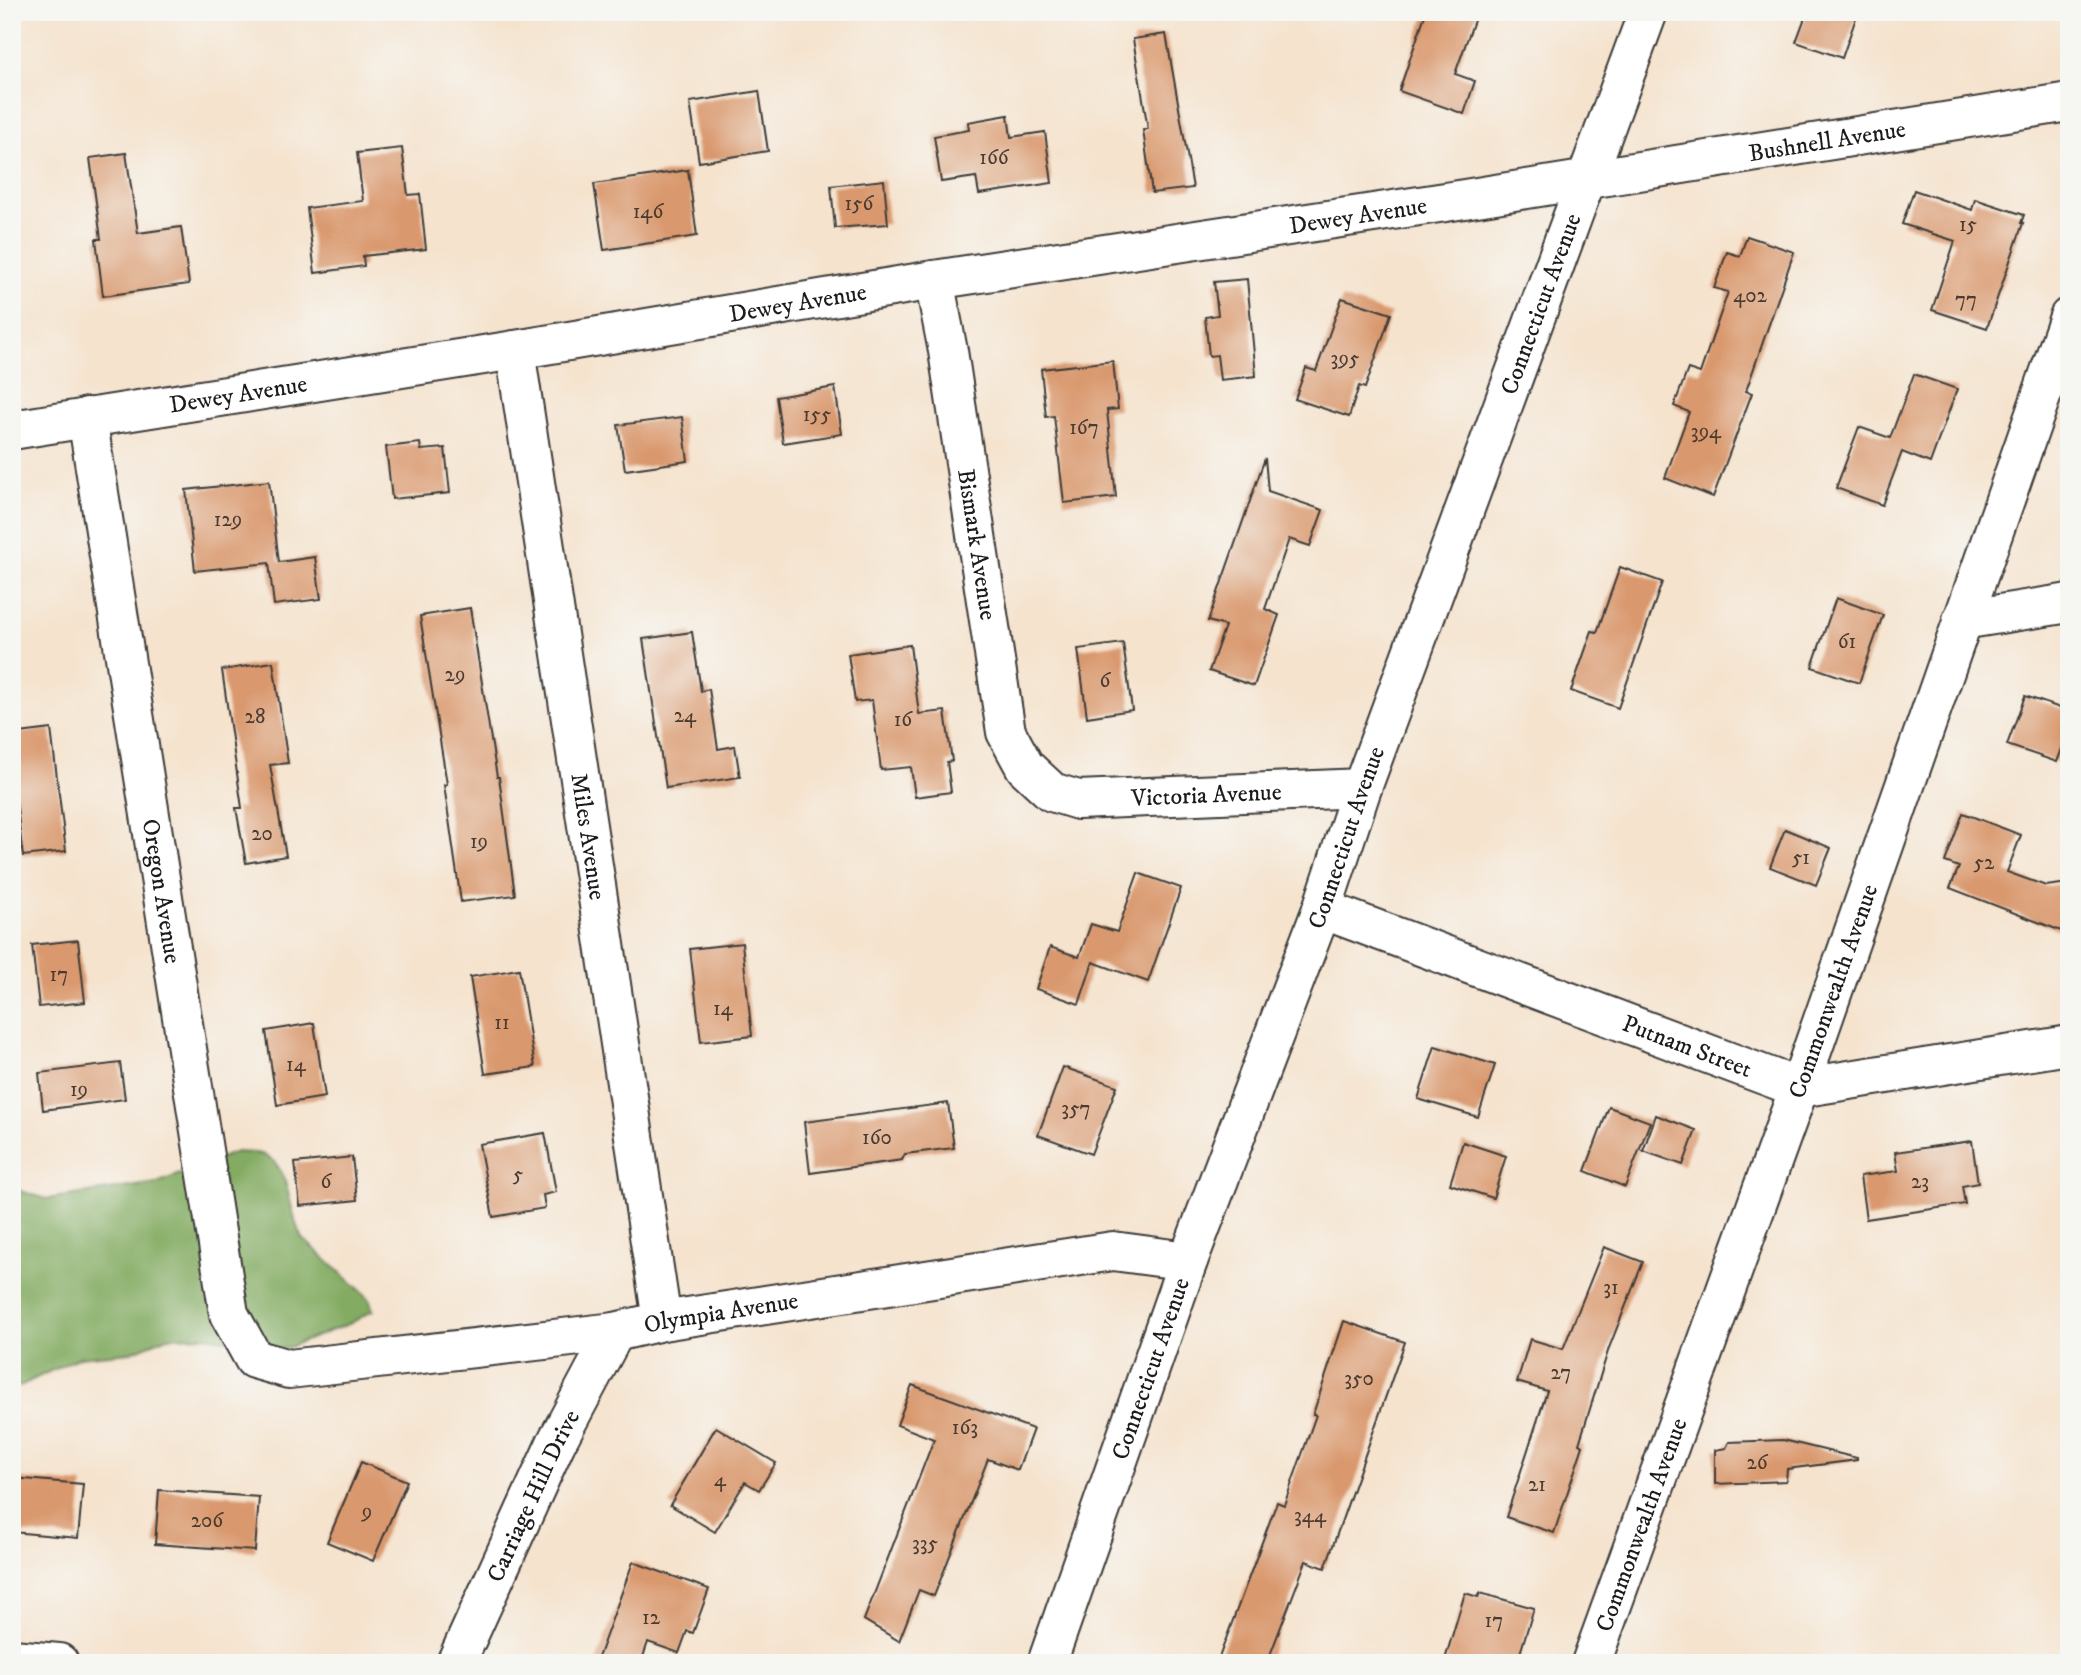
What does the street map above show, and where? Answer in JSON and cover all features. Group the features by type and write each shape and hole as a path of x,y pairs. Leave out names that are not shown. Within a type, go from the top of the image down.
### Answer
{"street":[{"name":"Connecticut Avenue","path":"1048,1663 1188,1261 1322,909 1362,788 1648,12"},
{"name":"Bushnell Avenue","path":"1586,180 2069,102"},
{"name":"Dewey Avenue","path":"12,430 934,280 1586,180"},
{"name":"Bismark Avenue","path":"934,280 948,351 1006,732 1025,766 1052,792"},
{"name":"Commonwealth Avenue","path":"1591,1663 1799,1087 2069,317"},
{"name":"Miles Avenue","path":"515,350 662,1321"},
{"name":"Oregon Avenue","path":"87,417 229,1314 254,1359"},
{"path":"1962,621 2069,603"},
{"name":"Victoria Avenue","path":"1052,792 1078,800 1362,788"},
{"name":"Putnam Street","path":"1322,909 1799,1087 2069,1045"},
{"name":"Olympia Avenue","path":"254,1359 289,1369 615,1332 662,1321 1113,1251 1188,1261"},
{"name":"Carriage Hill Drive","path":"456,1663 555,1443 615,1332"},
{"path":"12,1659 59,1663"}],"green space":[{"path":"236,1152 261,1154 273,1160 284,1180 302,1238 369,1298 373,1310 351,1323 277,1350 206,1336 168,1337 131,1352 79,1357 20,1386 12,1387 12,1177 20,1191 47,1199 157,1183"}],"building":[{"path":"1426,12 1477,12 1455,74 1475,81 1464,114 1399,91"},
{"path":"1807,12 1858,12 1842,58 1796,42"},
{"path":"1166,34 1193,188 1152,193 1143,130 1148,129 1133,39"},
{"path":"759,91 768,151 699,162 690,102"},
{"path":"1008,115 1011,137 1045,132 1052,183 979,194 976,177 941,182 934,136 969,130 968,122"},
{"path":"402,148 408,195 420,194 426,249 363,256 364,266 315,273 307,208 363,201 357,153"},
{"path":"126,153 138,233 181,227 189,284 103,296 96,239 101,239 90,158"},
{"path":"688,170 697,236 604,250 594,184"},
{"path":"884,180 888,224 835,228 831,186"},
{"path":"1914,190 1972,210 1975,199 2024,215 1987,328 1932,310 1955,241 1902,224"},
{"path":"1747,236 1794,252 1746,391 1752,393 1713,497 1665,478 1689,412 1674,406 1688,369 1700,373 1728,292 1714,288 1727,252 1740,256"},
{"path":"1247,279 1256,376 1220,380 1217,355 1209,356 1205,317 1218,315 1214,282"},
{"path":"1342,298 1391,314 1365,388 1359,386 1349,417 1295,399 1306,368 1316,371"},
{"path":"1113,361 1118,409 1107,410 1116,497 1064,503 1054,416 1046,417 1041,369"},
{"path":"1914,374 1957,389 1930,463 1902,452 1882,505 1836,488 1859,427 1890,438"},
{"path":"835,387 842,434 783,443 776,397"},
{"path":"682,417 688,461 625,470 618,425"},
{"path":"420,443 421,450 445,448 450,493 392,499 386,447"},
{"path":"1265,458 1268,491 1323,510 1310,546 1289,539 1265,609 1279,615 1254,686 1209,671 1225,626 1208,621"},
{"path":"269,481 279,562 315,557 321,599 274,605 269,563 195,571 186,490"},
{"path":"1620,567 1662,582 1618,708 1571,691 1592,631 1597,632"},
{"path":"1836,598 1883,615 1859,683 1812,667"},
{"path":"470,608 499,777 515,895 461,902 444,785 447,784 420,616"},
{"path":"692,632 701,691 709,689 718,749 735,746 740,777 666,788 643,639"},
{"path":"1123,643 1132,710 1087,717 1078,649"},
{"path":"910,645 919,714 945,711 952,761 947,762 951,792 915,797 911,767 881,770 872,700 855,702 848,654"},
{"path":"273,662 288,763 270,765 286,856 246,863 236,808 242,808 222,670"},
{"path":"2025,696 2069,711 2069,730 2057,762 2007,745"},
{"path":"51,729 66,851 23,856 12,767 12,734"},
{"path":"1963,813 2021,835 2007,872 2046,886 2069,883 2069,934 1950,888 1959,867 1945,862"},
{"path":"1785,829 1831,848 1816,885 1770,867"},
{"path":"1138,873 1181,888 1148,982 1093,962 1079,1004 1036,989 1050,947 1079,957 1091,924 1117,932"},
{"path":"78,940 85,1002 39,1007 32,945"},
{"path":"742,943 752,1036 701,1042 690,949"},
{"path":"519,969 535,1067 485,1074 470,977"},
{"path":"314,1023 325,1097 277,1105 266,1031"},
{"path":"1435,1046 1495,1065 1478,1117 1418,1099"},
{"path":"120,1063 125,1099 43,1110 39,1073"},
{"path":"1063,1067 1117,1086 1091,1154 1038,1135"},
{"path":"948,1103 954,1148 905,1154 902,1160 810,1173 804,1122"},
{"path":"1609,1107 1650,1122 1625,1187 1585,1171"},
{"path":"1656,1115 1696,1130 1683,1165 1643,1151"},
{"path":"545,1133 556,1192 543,1195 545,1208 493,1217 479,1144"},
{"path":"1972,1141 1978,1183 1962,1186 1965,1204 1866,1219 1860,1176 1898,1171 1895,1152"},
{"path":"1463,1142 1506,1156 1493,1198 1450,1184"},
{"path":"352,1157 357,1200 300,1206 295,1163"},
{"path":"1604,1247 1643,1262 1609,1348 1579,1444 1583,1446 1554,1533 1506,1517 1547,1391 1517,1382 1530,1339 1563,1349"},
{"path":"1344,1321 1405,1342 1325,1568 1306,1561 1267,1663 1217,1663 1277,1502 1284,1505 1316,1415 1313,1414"},
{"path":"912,1385 1033,1429 1018,1470 988,1459 934,1596 919,1590 899,1641 864,1620 934,1439 897,1425"},
{"path":"716,1427 776,1463 759,1490 745,1482 715,1532 670,1505"},
{"path":"1783,1440 1857,1460 1787,1469 1786,1481 1715,1484 1715,1450 1726,1448 1729,1442"},
{"path":"361,1462 407,1481 373,1561 327,1542"},
{"path":"12,1478 83,1484 78,1538 12,1532"},
{"path":"159,1490 259,1497 255,1551 155,1544"},
{"path":"633,1562 709,1589 693,1633 687,1631 679,1653 648,1642 641,1663 596,1663"},
{"path":"1465,1593 1478,1597 1480,1593 1534,1608 1517,1663 1444,1663"}]}
